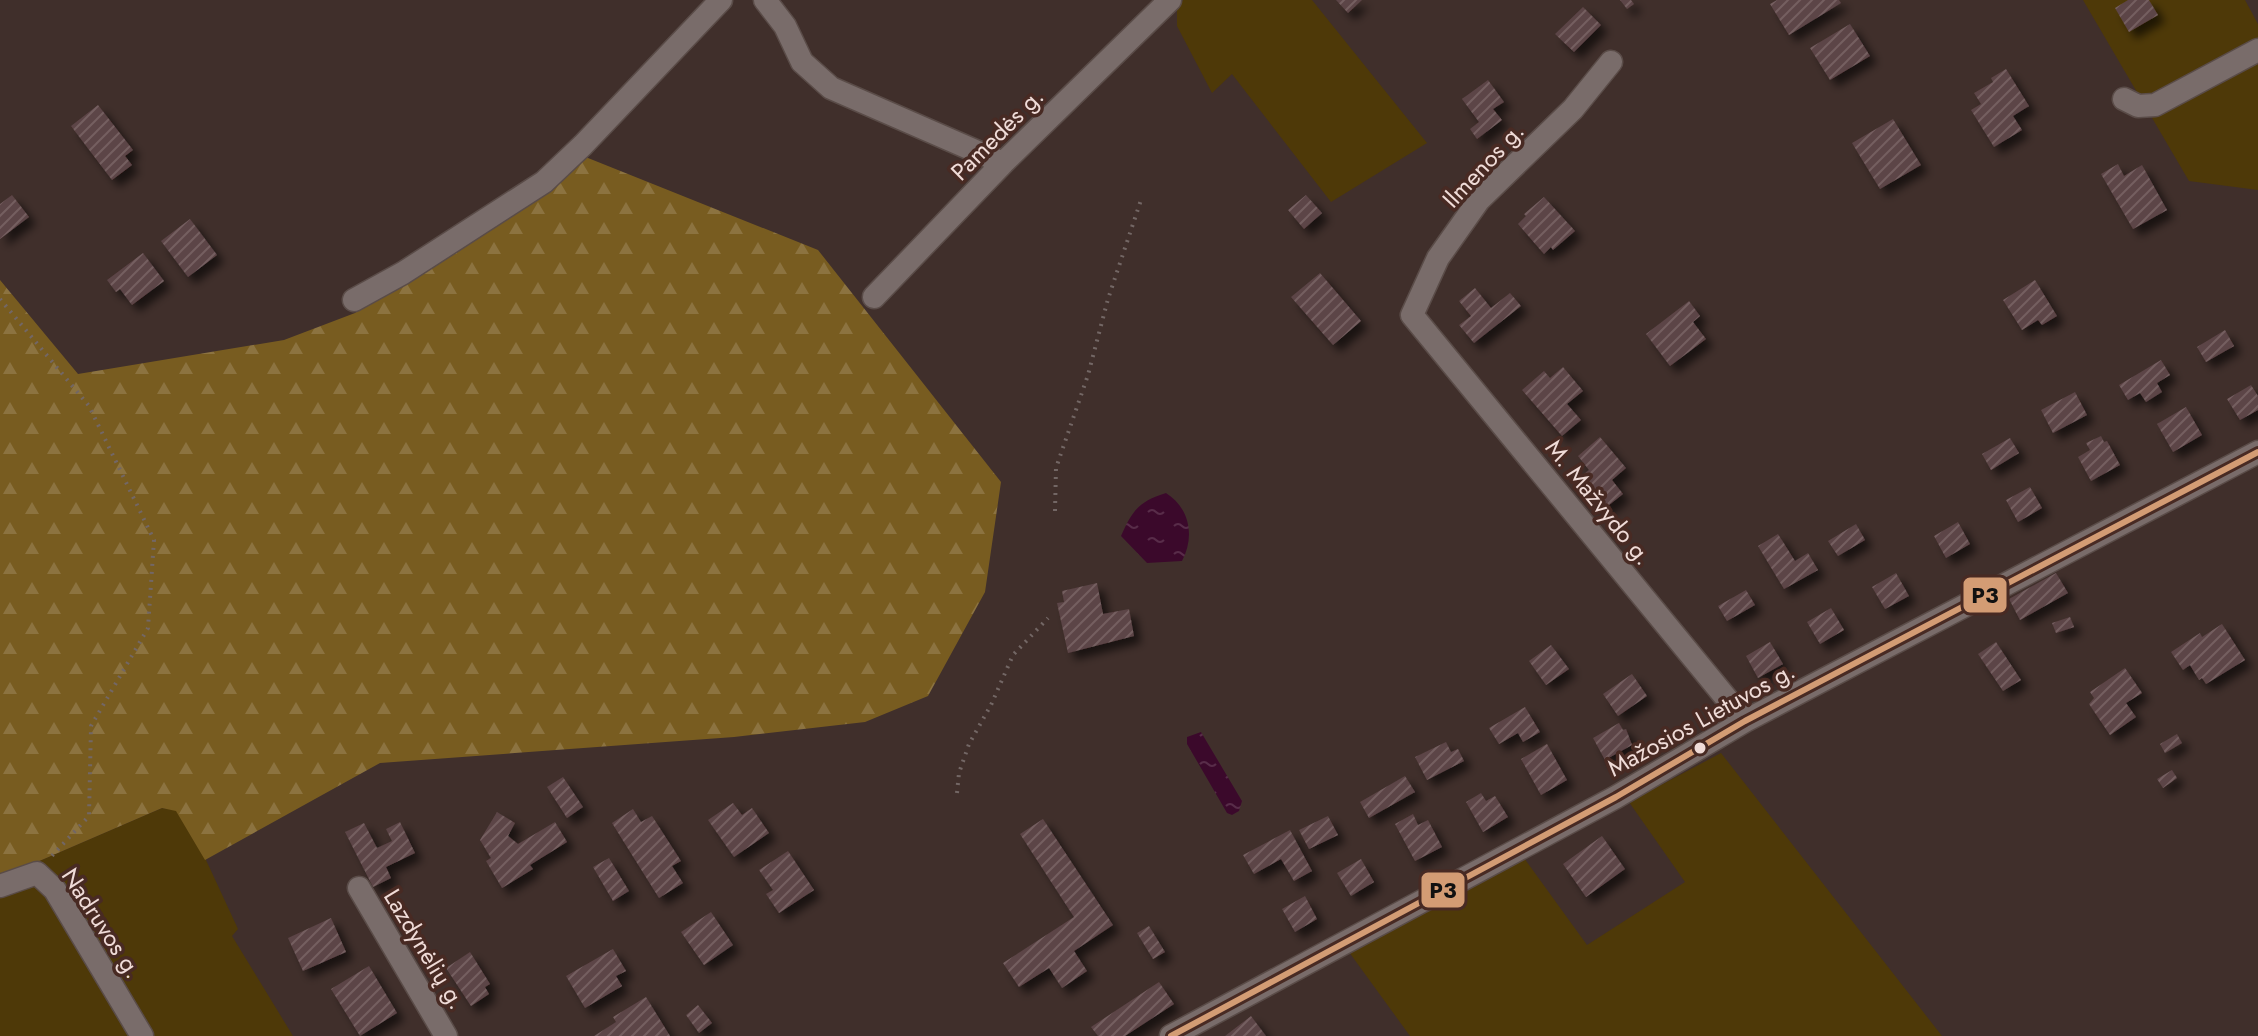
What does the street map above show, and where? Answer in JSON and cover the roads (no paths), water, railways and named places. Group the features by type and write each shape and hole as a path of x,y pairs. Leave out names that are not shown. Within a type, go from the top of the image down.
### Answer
{"street":[{"path":"354,300 403,273 544,182 721,0"},
{"path":"765,0 785,26 802,62 831,88 1003,163"},
{"name":"Pamedės g.","path":"874,297 1160,4"},
{"path":"2124,99 2138,106 2155,105 2258,50"},
{"name":"Ilmenos g.","path":"1412,315 1438,258 1479,200 1573,109 1611,62"},
{"name":"M. Mažvydo g.","path":"1412,315 1745,721"},
{"name":"Mažosios Lietuvos g.","path":"1171,1036 1616,797 1745,721 2258,452"},
{"name":"Nadruvos g.","path":"0,886 37,873 55,890 142,1036"},
{"name":"Lazdynėlių g.","path":"359,888 446,1036"}],"water":[{"path":"1166,493 1185,515 1189,533 1186,552 1182,561 1147,563 1121,536 1138,508"},
{"path":"1201,732 1242,801 1239,811 1232,815 1227,813 1187,744 1187,737"}]}
